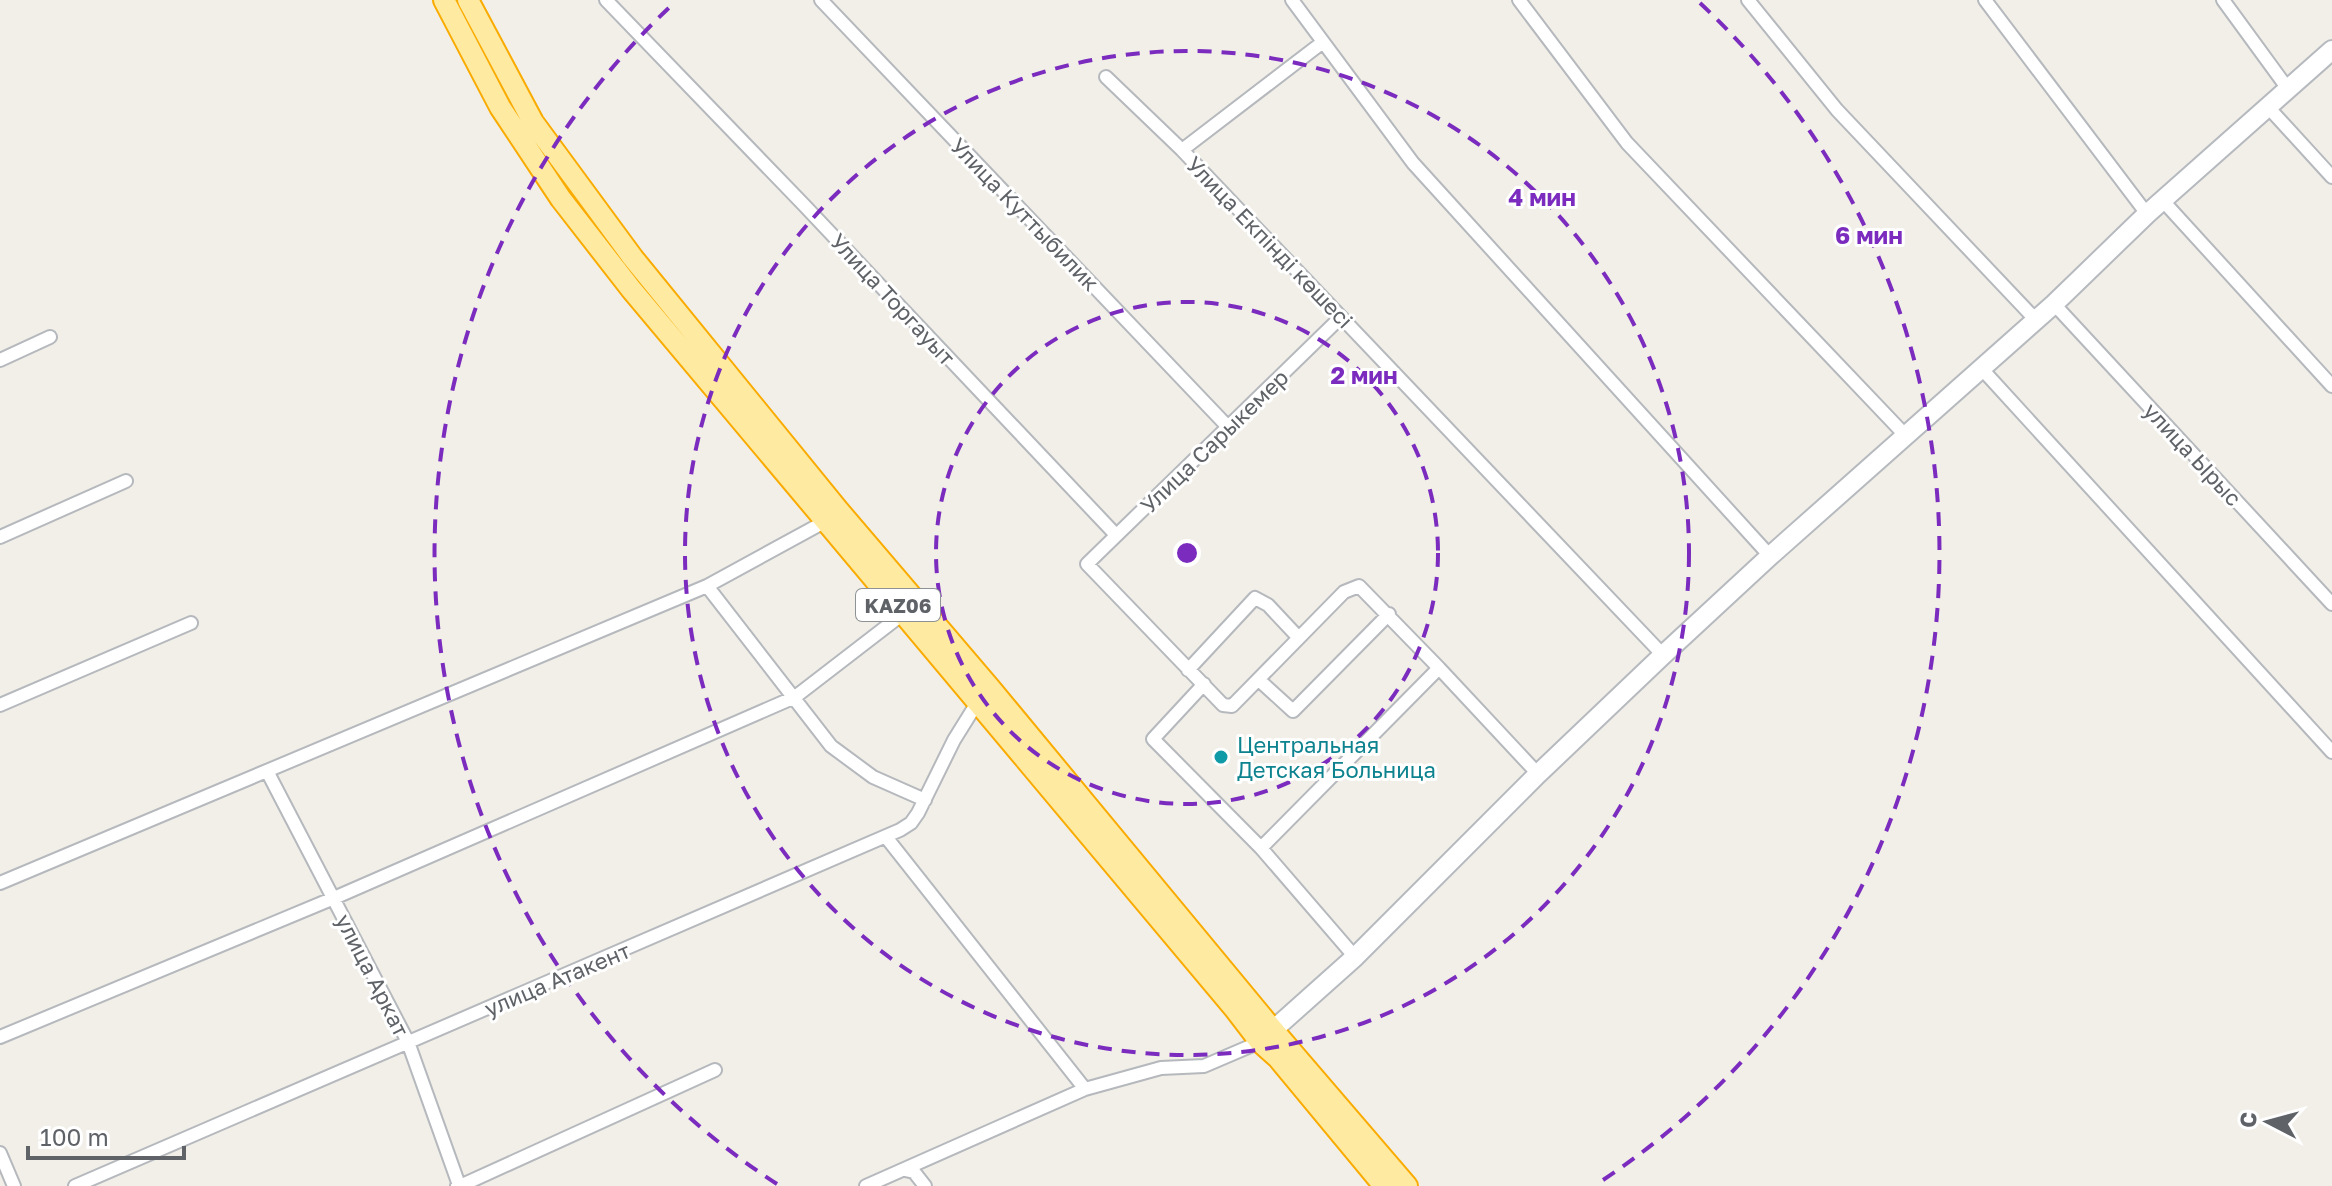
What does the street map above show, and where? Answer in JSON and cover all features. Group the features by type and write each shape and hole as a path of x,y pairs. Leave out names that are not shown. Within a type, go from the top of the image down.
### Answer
{"highway":[{"name":"KАZ06","path":"444,0 500,107 561,199 631,289 1234,1008 1266,1036 1278,1058 1384,1186"},
{"name":"KАZ06","path":"468,0 533,122 647,275 839,511 990,688 1266,1036 1407,1186"},
{"path":"631,289 647,275"}],"main road":[{"path":"1266,1036 1355,957 1538,774 1770,556 2054,304 2147,214 2332,50"}],"street":[{"name":"Улица Торгауыт","path":"606,0 1116,535"},
{"name":"Улица Куттыбилик","path":"821,0 1229,428"},
{"path":"1292,0 1413,163 1770,556"},
{"path":"1519,0 1627,143 1906,436"},
{"path":"1748,0 1837,110 2035,319"},
{"path":"1985,0 2147,214"},
{"path":"2223,0 2288,89"},
{"path":"1182,150 1323,42"},
{"name":"Улица Екпінді көшесі","path":"1106,77 1182,150 1663,655"},
{"path":"2268,107 2332,177"},
{"path":"2164,202 2332,386"},
{"name":"улица Ырыс","path":"2054,304 2332,604"},
{"name":"Улица Сарыкемер","path":"1188,670 1087,564 1341,317"},
{"path":"0,360 50,337"},
{"path":"1981,368 2332,752"},
{"path":"0,537 126,481"},
{"path":"0,883 707,586 826,521"},
{"path":"707,586 831,746 873,777 925,800"},
{"path":"1298,637 1268,605 1255,598 1188,670 1223,705 1232,706 1344,592 1359,586 1389,614 1538,774"},
{"path":"0,1037 334,898 795,697 904,613"},
{"path":"1259,680 1293,711 1389,614"},
{"path":"0,705 191,623"},
{"path":"1261,848 1439,668"},
{"path":"1204,684 1153,739 1261,848 1355,957"},
{"name":"улица Атакент","path":"75,1186 886,837 911,823 977,703"},
{"name":"улица Аркат","path":"267,771 408,1042 459,1186"},
{"path":"886,837 1085,1089"},
{"path":"866,1186 1085,1089 1161,1068 1204,1066 1266,1036"},
{"path":"459,1186 715,1070"},
{"path":"0,1153 14,1186"},
{"path":"905,1170 914,1172 925,1186"}],"place":[{"name":"Центральная Детская Больница","path":"1221,757"}]}
